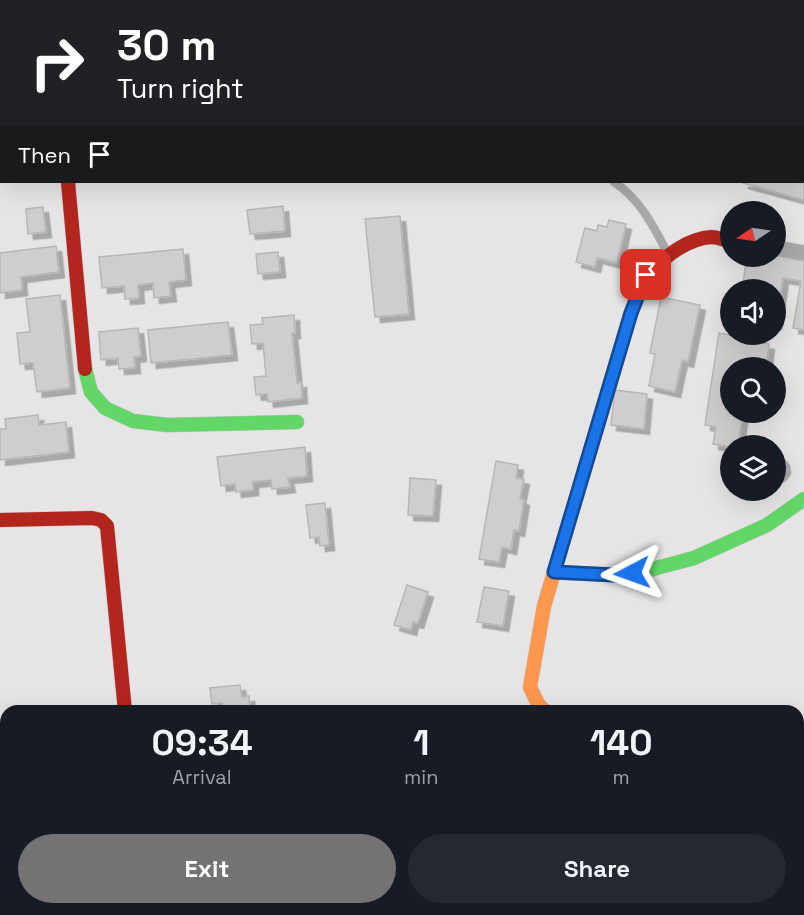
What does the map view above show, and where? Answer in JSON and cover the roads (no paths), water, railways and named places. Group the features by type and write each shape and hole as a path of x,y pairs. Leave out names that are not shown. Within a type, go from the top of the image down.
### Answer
{"street":[{"path":"68,183 85,370 91,392 105,408 133,421 167,425 297,422"},
{"path":"539,705 530,687 544,606 631,313 646,275 668,255 691,242 712,237 720,239"},
{"path":"786,250 804,253"},
{"path":"554,572 614,575 649,570 694,558 767,525 804,499"},
{"path":"0,520 92,518 101,520 106,526 124,705"}],"lane":[{"path":"616,183 622,186 638,203 668,255"}]}
